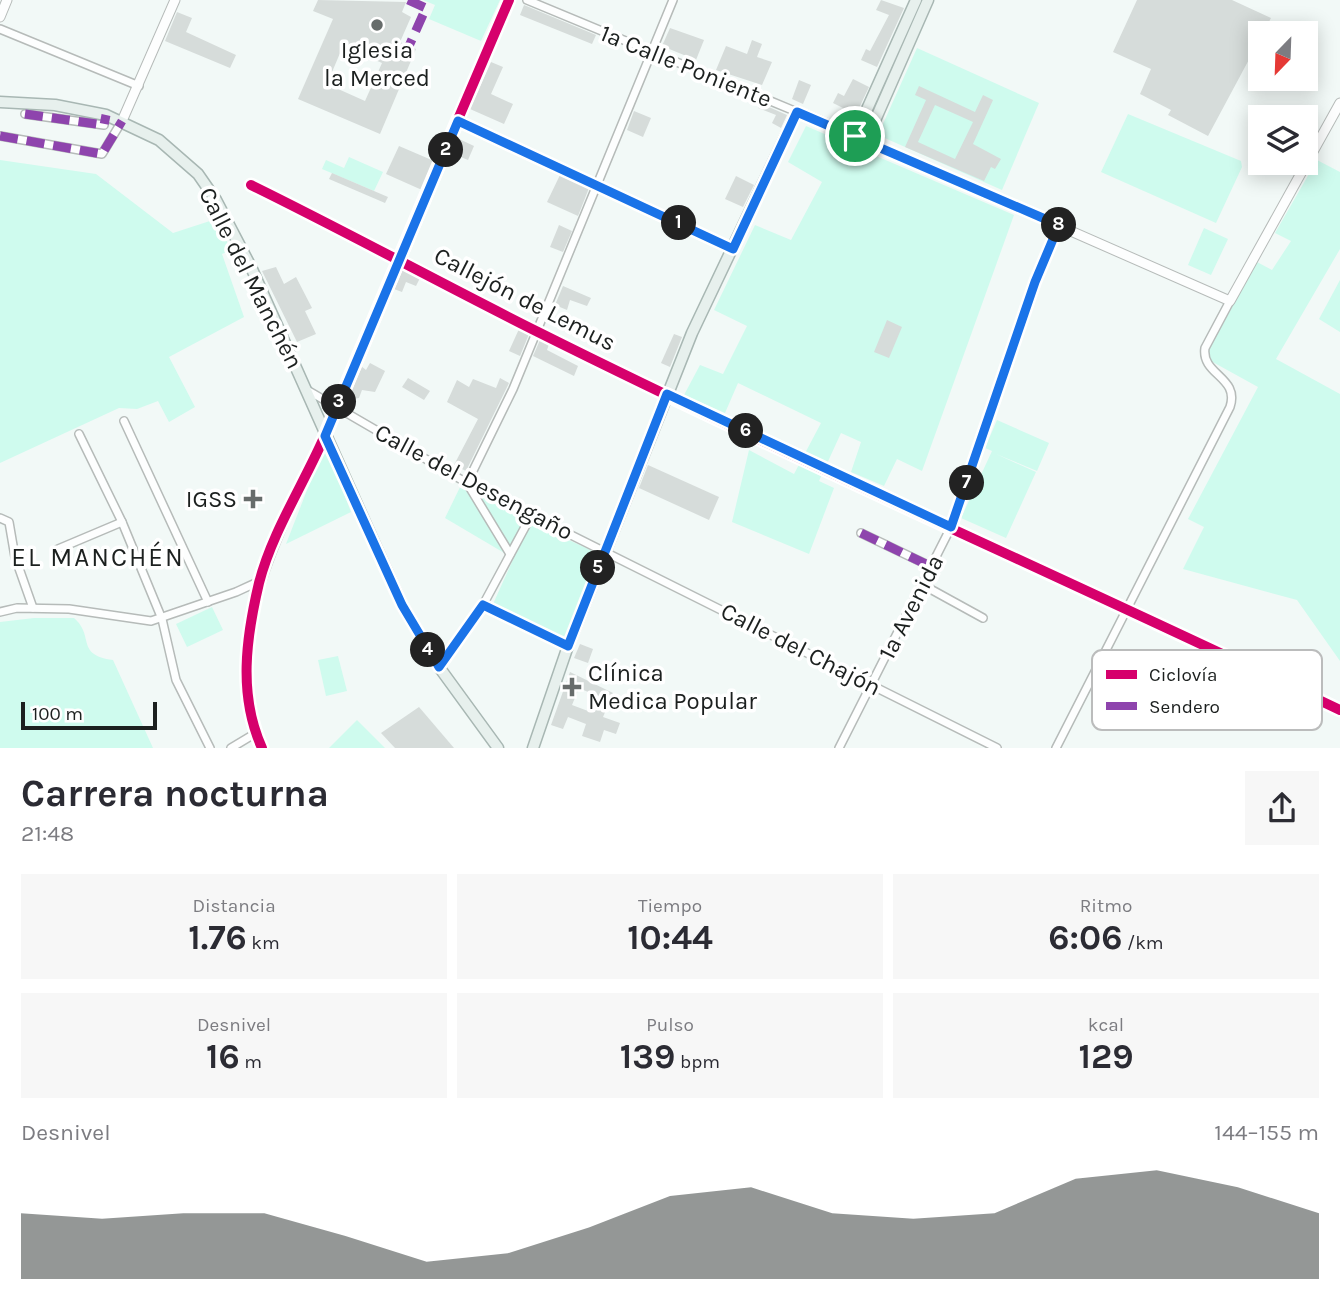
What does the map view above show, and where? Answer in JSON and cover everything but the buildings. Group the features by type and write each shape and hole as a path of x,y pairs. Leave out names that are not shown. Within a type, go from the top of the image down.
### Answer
{"main road":[{"path":"860,139 916,0"},
{"path":"860,139 928,0"},
{"name":"Calle del Manchén","path":"0,102 55,105 105,120 173,149 198,174 216,200 251,267 402,605 439,667 498,748"},
{"path":"533,748 568,646 692,333 797,112"},
{"name":"1a Calle Poniente","path":"797,112 860,139"}],"street":[{"path":"0,17 7,0"},
{"path":"0,136 102,154 120,126 139,86 175,0"},
{"path":"262,748 248,705 246,663 260,581 269,554 325,436 509,0"},
{"name":"1a Calle Poniente","path":"527,0 797,112"},
{"path":"510,554 467,483 513,389 673,0"},
{"path":"0,29 139,86"},
{"path":"1107,650 1232,402 1229,385 1208,366 1204,356 1205,348 1340,103"},
{"path":"25,114 105,120"},
{"path":"458,121 733,249"},
{"name":"1a Calle Poniente","path":"860,139 1230,301"},
{"name":"Callejón de Lemus","path":"251,184 400,258 536,331 1128,611"},
{"name":"1a Avenida","path":"839,748 951,527 1035,282 1059,225"},
{"name":"Calle del Desengaño","path":"307,390 467,483 605,551"},
{"path":"124,421 208,602"},
{"path":"79,434 122,522 162,620 176,680 210,748"},
{"path":"439,667 483,605 531,516"},
{"path":"0,518 9,522 15,557 33,608"},
{"path":"58,549 122,522"},
{"path":"861,533 932,567"},
{"name":"Calle del Chajón","path":"605,551 997,748"},
{"path":"0,612 33,608 69,609 151,621 162,620 260,581"},
{"path":"923,585 983,618"},
{"path":"483,605 568,646"},
{"path":"1128,611 1212,650"},
{"path":"1056,748 1092,678"},
{"path":"1322,702 1340,710"},
{"path":"231,748 256,733"}],"green space":[{"path":"423,0 500,0 481,41 429,19 435,5"},
{"path":"917,48 1039,103 1002,190 878,135"},
{"path":"1128,114 1241,161 1242,167 1216,223 1101,172"},
{"path":"806,126 1014,215 922,471 897,459 884,486 851,472 861,442 841,433 819,481 834,488 809,554 732,522 749,450 794,474 821,423 738,383 725,413 684,395 700,365 723,374 747,326 714,310 755,225 791,240 822,182 788,162"},
{"path":"349,157 383,172 374,191 322,169 326,160 344,168"},
{"path":"0,160 96,174 173,233 216,219 231,250 222,254 244,317 169,357 195,407 169,422 158,401 137,409 119,408 0,463"},
{"path":"1318,161 1340,172 1340,249 1276,359 1340,394 1340,661 1297,600 1183,569 1204,527 1188,519 1258,387 1209,360 1208,350 1257,262 1272,270 1291,241 1275,233 1308,175 1318,175"},
{"path":"1204,228 1228,239 1211,275 1188,265"},
{"path":"1340,280 1340,332 1319,319"},
{"path":"997,420 1049,443 1037,471 996,454 1036,472 1006,538 961,518 992,451 985,448"},
{"path":"325,444 351,512 286,544"},
{"path":"463,481 506,554 445,518"},
{"path":"474,490 526,519 511,548"},
{"path":"530,522 599,554 567,640 493,604"},
{"path":"212,607 223,630 187,647 176,624"},
{"path":"34,618 74,618 84,631 89,649 94,654 113,660 153,748 0,748 0,622"},
{"path":"338,656 347,691 326,696 318,660"},
{"path":"357,720 385,748 329,748"}],"marked path":[{"path":"408,0 426,8 409,46"},
{"path":"25,114 104,125 106,115"},
{"path":"0,136 102,154 122,121"},
{"path":"861,533 932,567"}],"cycle path":[{"path":"262,748 250,708 247,666 251,625 265,564 280,526 326,433 509,0"},
{"path":"251,185 637,381 1214,650"},
{"path":"1322,701 1340,710"}],"place":[{"name":"Iglesia la Merced","path":"377,25"},
{"name":"IGSS","path":"253,499"},
{"name":"Clínica Medica Popular","path":"572,687"}],"district":[{"name":"EL MANCHÉN","path":"98,557"}],"route":[{"path":"797,112 855,136 1059,225 1035,282 992,414 951,527 667,394 568,646 483,605 439,667 402,605 325,436 458,121 733,249 797,112"}]}
